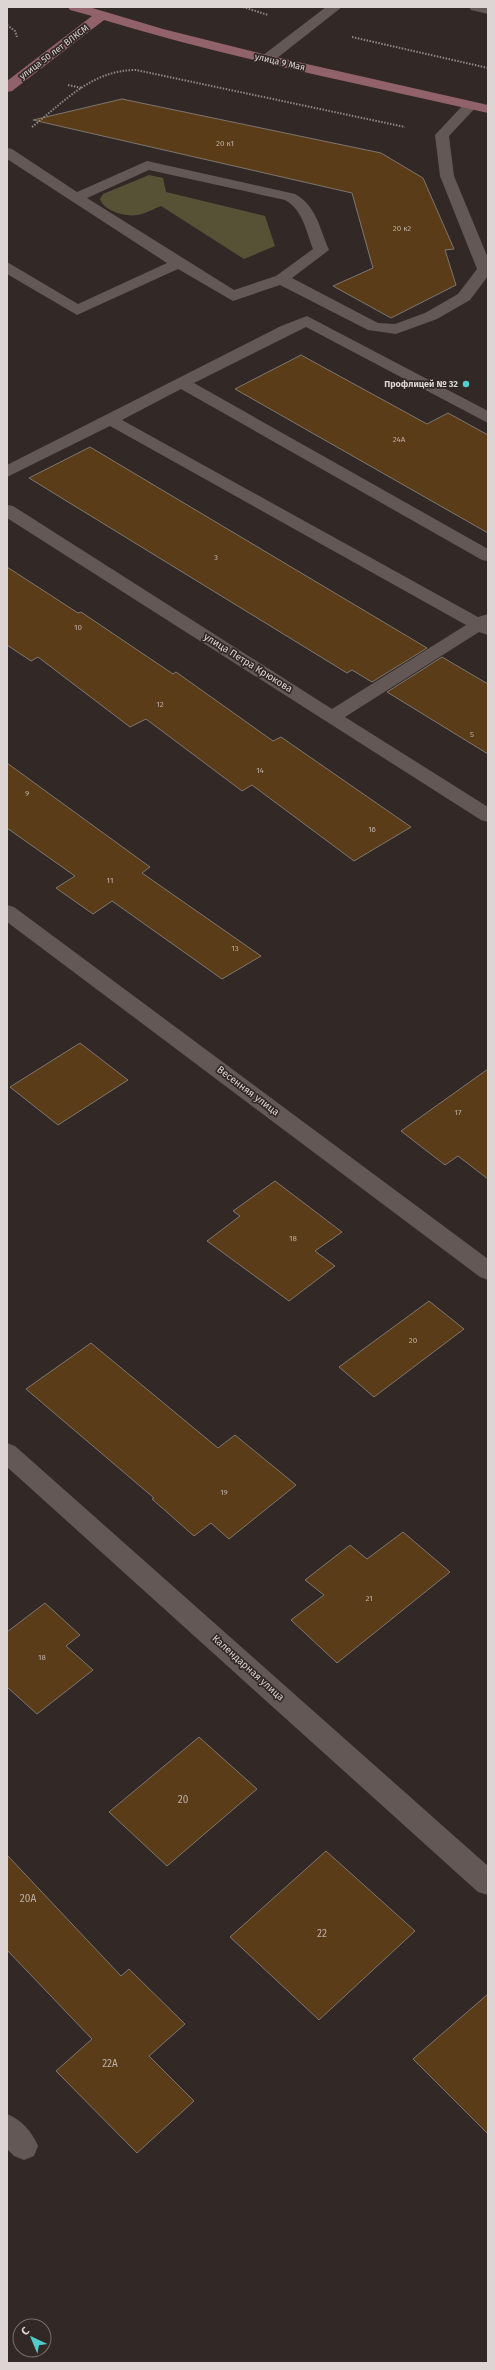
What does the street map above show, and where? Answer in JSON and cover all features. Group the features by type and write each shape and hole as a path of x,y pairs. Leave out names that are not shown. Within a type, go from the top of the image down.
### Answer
{"main road":[{"name":"улица 9 Мая","path":"75,7 101,16 267,59 488,109"},
{"name":"улица 50 лет ВЛКСМ","path":"7,88 101,16"}],"street":[{"path":"267,59 310,28 335,7"},
{"path":"476,7 488,10"},
{"path":"281,279 374,327 396,329 431,316 464,297 485,269 447,176 442,135 470,106"},
{"path":"7,152 75,198 177,264 233,296 281,279 321,250 307,213 301,203 290,197 148,166 75,198"},
{"path":"7,267 77,310 177,264"},
{"path":"7,472 287,329 307,321 488,418"},
{"path":"182,383 488,556"},
{"path":"111,420 485,625"},
{"name":"улица Петра Крюкова","path":"7,510 488,816"},
{"path":"332,717 485,625"},
{"name":"Весенняя улица","path":"7,912 488,1270"},
{"name":"Календарная улица","path":"7,1453 488,1883"}],"path":[{"path":"310,28 488,68"},
{"path":"28,131 104,74 118,70 136,70 442,135"}],"shaded area":[{"path":"149,175 163,178 166,192 265,216 275,246 244,259 161,206 143,214 127,215 110,210 102,203 100,199 103,194"}],"building":[{"path":"122,99 381,153 423,178 454,249 445,250 456,285 391,318 333,286 373,268 352,193 33,120"},
{"path":"301,355 427,424 448,413 488,435 488,533 235,389"},
{"path":"90,447 427,648 372,682 352,670 347,673 29,478"},
{"path":"7,567 78,613 81,612 173,674 176,672 273,741 281,737 411,827 354,861 252,785 242,791 146,719 130,727 38,657 31,661 7,645"},
{"path":"442,657 488,684 488,754 387,692"},
{"path":"7,763 150,867 142,873 261,956 222,979 112,901 93,914 56,888 75,876 7,828"},
{"path":"80,1043 128,1080 58,1125 10,1087"},
{"path":"488,1069 488,1179 458,1156 445,1165 401,1131"},
{"path":"275,1181 342,1232 315,1251 335,1266 289,1301 207,1241 240,1216 233,1211"},
{"path":"429,1301 464,1329 374,1397 339,1367"},
{"path":"91,1343 218,1448 235,1435 296,1485 229,1539 211,1523 194,1536 152,1499 154,1498 26,1389"},
{"path":"403,1532 450,1572 337,1663 291,1620 324,1595 305,1580 350,1545 367,1559"},
{"path":"45,1603 80,1635 66,1646 93,1670 37,1714 7,1687 7,1632"},
{"path":"199,1737 257,1789 167,1866 109,1812"},
{"path":"326,1851 415,1931 319,2020 230,1937"},
{"path":"7,1855 121,1976 129,1969 185,2024 149,2056 194,2101 137,2153 56,2071 92,2039 7,1950"},
{"path":"488,1994 488,2134 413,2059"}],"place":[{"name":"Профлицей № 32","path":"466,384"}]}
